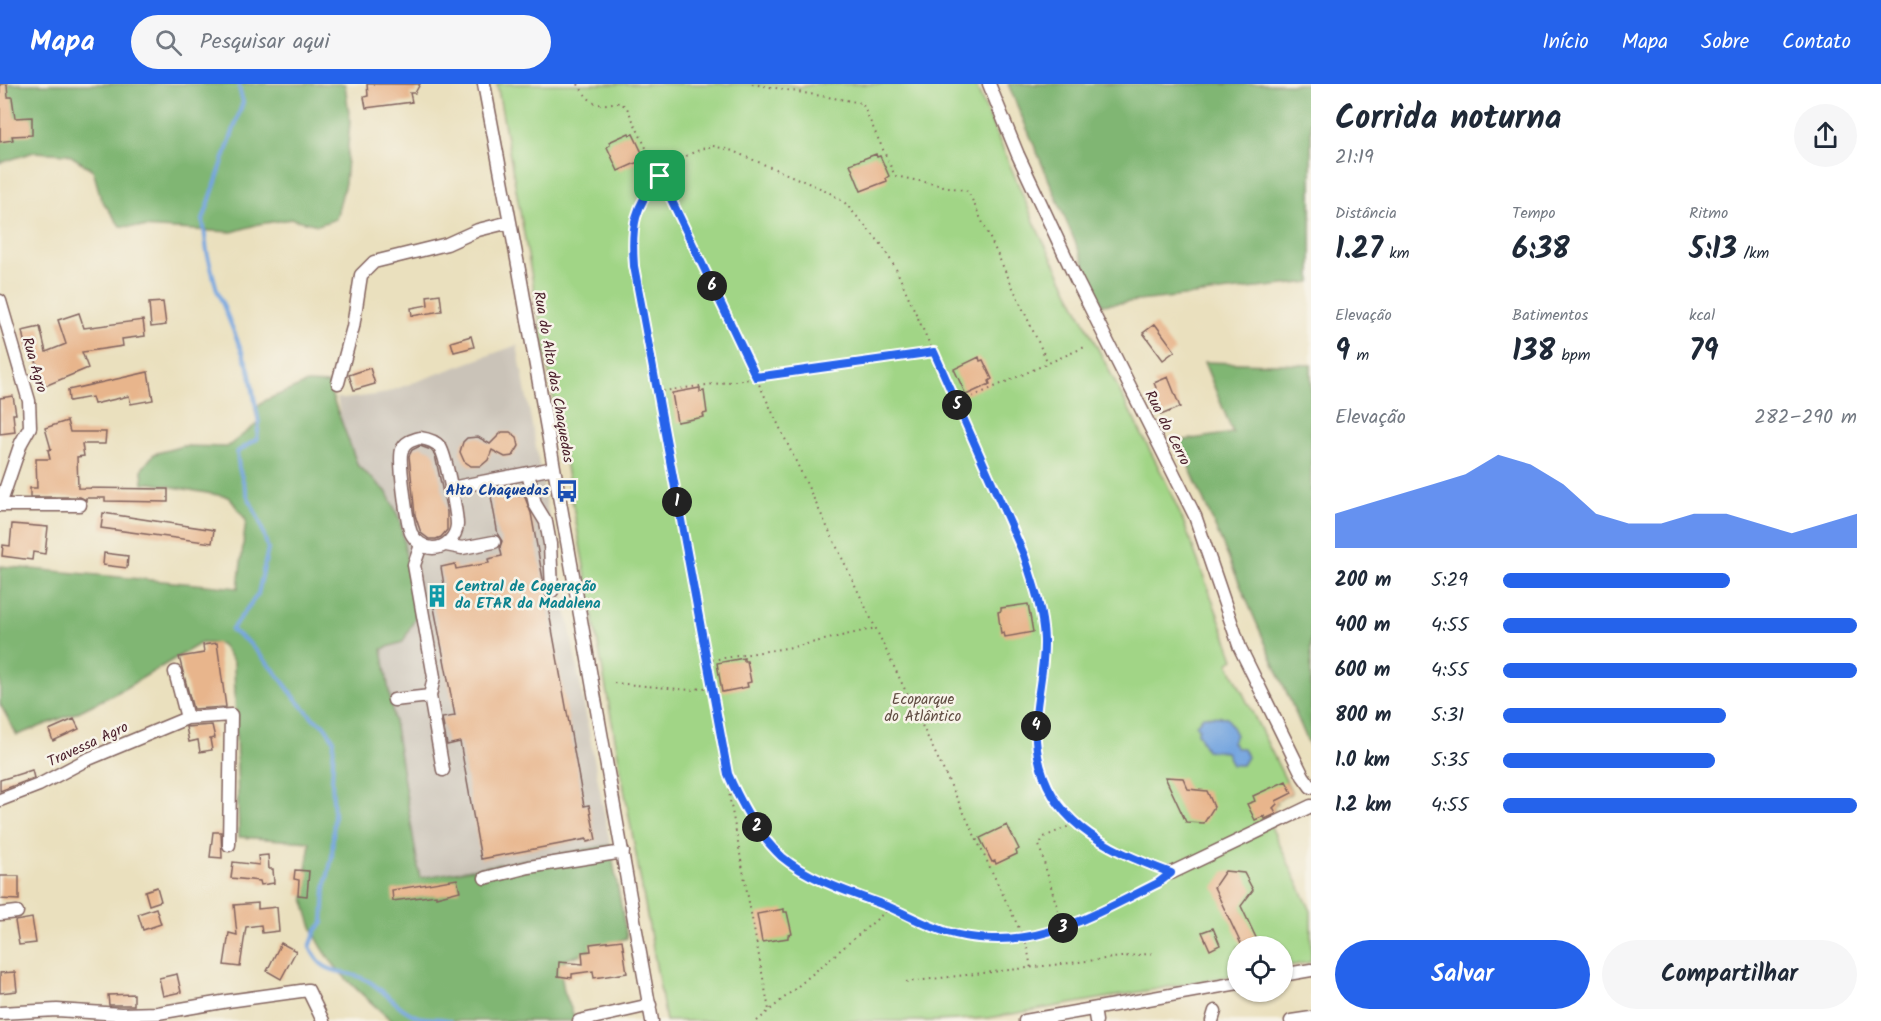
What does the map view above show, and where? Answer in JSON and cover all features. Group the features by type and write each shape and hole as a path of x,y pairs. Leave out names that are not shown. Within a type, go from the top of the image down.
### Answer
{"street":[{"name":"Rua do Alto das Chaquedas","path":"483,84 510,222 652,1021"},
{"name":"Rua do Cerro","path":"990,84 1018,155 1076,279 1195,516 1240,648 1303,776 1311,787"},
{"path":"338,384 353,327 361,275 374,262 447,244 478,230 510,222"},
{"name":"Rua Agro","path":"0,301 29,401 30,427 21,443 0,505"},
{"path":"446,545 454,536 457,524 444,457 440,447 431,440 420,438 408,442 401,451 400,464 411,533 421,545 434,548 446,545 462,548 494,542"},
{"path":"451,488 554,468"},
{"path":"528,473 535,504 546,522 550,544 552,591"},
{"path":"0,505 80,505"},
{"path":"421,545 414,565 434,676 430,696 443,770"},
{"path":"175,672 188,718"},
{"path":"394,700 430,696"},
{"name":"Travessa Agro","path":"0,800 39,785 86,760 188,718 231,715 229,845"},
{"path":"1171,873 1311,806"},
{"path":"485,878 528,867 623,852"},
{"path":"0,914 16,912"},
{"path":"1293,973 1311,970"},
{"path":"1025,1021 1095,1015 1227,985"},
{"path":"0,1013 57,1010 121,1014 158,1013 308,990 323,1021"},
{"path":"579,1021 650,1005"},
{"path":"1291,1021 1311,1017"}],"path":[{"path":"579,84 584,94 595,104 605,106 617,102 627,108 1024,937 1031,969"},
{"path":"752,84 862,104 895,176 968,191 1048,363"},
{"path":"728,774 741,803 761,833 783,857 821,880 947,932 993,939 1024,937 1063,928 1158,883 1171,873 1101,843 1076,824 1056,802 1046,782 1036,741 1044,641 1034,585 1024,555 934,352 896,269 881,244 845,203 827,191 730,150 713,146 698,149 660,176 646,193 636,212 632,238 634,266 769,1010"},
{"path":"956,404 1087,346"},
{"path":"657,392 934,352"},
{"path":"706,662 798,646 876,627"},
{"path":"614,683 690,690 711,686"},
{"path":"1063,928 1039,844 1044,837 1076,824"},
{"path":"757,1021 890,908"},
{"path":"906,982 1156,953"}],"shaded area":[{"path":"517,345 611,850 419,883 337,397 343,399 382,394"}],"green space":[{"path":"0,84 345,84 350,121 345,183 336,219 318,225 292,219 259,224 232,232 120,226 101,199 93,170 68,154 34,152 0,163"},
{"name":"Ecoparque do Atlântico","path":"497,84 786,84 800,87 816,84 975,84 1039,233 1166,482 1184,523 1234,659 1228,663 1292,793 1276,801 1277,804 1273,808 1277,816 1268,820 1311,911 1311,962 1293,965 1293,936 1227,936 1227,977 989,1018 937,1021 666,1021"},
{"path":"1008,84 1311,84 1311,282 1102,305"},
{"path":"1204,362 1311,365 1311,749 1178,441 1233,433"},
{"path":"307,383 330,384 332,396 358,466 386,491 400,520 416,616 403,642 382,649 420,878 610,845 627,938 567,959 560,967 564,991 576,1021 392,1021 349,981 325,952 309,918 304,891 310,842 239,837 234,662 221,644 201,643 122,690 76,713 17,735 0,704 0,566 238,588 246,520 229,497 151,483 143,484 142,469 154,454 183,446 227,447 258,423 255,409 266,400"}],"water":[{"path":"1203,716 1227,717 1236,735 1232,742 1236,748 1243,748 1247,757 1242,765 1232,765 1226,752 1206,750 1196,725"}],"building":[{"path":"0,84 7,84 8,97 12,97 15,118 32,117 32,135 12,136 13,140 0,142"},
{"path":"367,84 420,84 415,93 410,93 412,102 366,108 364,97 368,96"},
{"path":"629,133 633,134 645,159 618,171 607,147 610,145 609,142"},
{"path":"876,154 877,157 880,156 889,176 886,178 887,181 861,191 850,164"},
{"path":"440,294 442,311 412,316 411,308 428,305 427,296"},
{"path":"163,302 166,325 151,327 149,303"},
{"path":"79,313 84,328 143,320 145,336 122,339 123,346 82,352 88,368 45,386 31,348 26,350 22,331 40,327 46,352 66,344 58,320"},
{"path":"1155,324 1175,351 1163,360 1143,333"},
{"path":"471,336 474,347 454,352 451,342"},
{"path":"979,357 980,361 983,360 992,379 989,381 990,384 966,395 954,369"},
{"path":"370,368 375,384 354,390 349,375"},
{"path":"148,372 153,400 131,404 129,396 94,404 92,397 69,401 68,390"},
{"path":"1168,377 1180,407 1161,415 1152,392 1157,390 1154,383"},
{"path":"700,388 700,392 704,391 707,413 703,414 704,417 677,422 672,393"},
{"path":"13,396 16,414 13,414 15,432 0,434 0,398"},
{"path":"67,421 70,432 106,432 105,444 82,444 84,456 77,457 78,488 168,489 168,502 105,501 105,498 86,498 86,500 80,497 30,497 30,488 37,488 36,459 50,459 48,450 51,449 45,428"},
{"path":"502,432 510,432 517,437 519,446 513,456 505,457 492,450 488,460 481,466 471,466 464,461 460,452 467,438 478,437 490,444"},
{"path":"420,446 431,450 435,455 447,512 447,530 436,539 429,539 421,533 415,515 409,456 412,450"},
{"path":"517,491 517,496 524,495 531,513 584,806 589,805 596,840 587,842 587,839 481,859 460,742 447,745 442,718 455,716 430,587 444,585 441,567 455,564 456,569 489,563 488,559 502,556 500,547 502,541 498,535 491,496"},
{"path":"103,513 214,530 212,543 101,528"},
{"path":"12,524 48,527 45,554 33,552 32,560 2,556 3,545 10,546"},
{"path":"104,553 128,556 127,568 103,565"},
{"path":"1028,604 1033,632 1005,637 1004,633 1001,634 998,612 1001,608"},
{"path":"217,643 226,707 193,709 179,657 204,653 203,645"},
{"path":"744,658 744,661 747,661 751,682 747,683 748,687 722,692 717,663"},
{"path":"74,719 79,729 53,741 49,730"},
{"path":"212,725 215,738 210,739 212,750 200,752 198,740 189,742 186,727"},
{"path":"32,770 34,778 0,791 0,780"},
{"path":"1165,777 1183,778 1188,789 1207,791 1214,807 1204,823 1186,822"},
{"path":"1286,781 1292,793 1276,801 1277,804 1273,808 1276,814 1255,820 1247,804 1255,801 1253,796"},
{"path":"1007,825 1019,849 1016,851 1017,854 996,864 995,861 992,862 980,838"},
{"path":"213,832 221,832 222,858 210,857"},
{"path":"268,855 269,869 273,869 274,883 261,885 260,881 231,878 233,862 259,865 258,856"},
{"path":"295,870 309,871 307,896 298,895 299,880 294,879"},
{"path":"1225,871 1244,873 1253,890 1241,906 1255,936 1237,936 1214,887"},
{"path":"0,876 19,876 19,900 0,899"},
{"path":"457,879 460,891 436,897 436,895 393,901 392,890"},
{"path":"157,887 161,901 149,905 145,891"},
{"path":"258,903 258,909 277,907 279,931 262,933 261,925 246,927 240,967 224,965 229,933 237,935 234,905"},
{"path":"156,908 161,924 143,930 138,914"},
{"path":"784,909 784,912 787,912 792,934 788,935 788,938 762,942 757,914"},
{"path":"32,918 36,943 19,945 15,921"},
{"path":"1213,928 1220,945 1210,950 1202,932"},
{"path":"622,940 627,973 594,978 593,971 572,974 572,978 558,976 559,962 583,964 582,952 591,951 590,944"},
{"path":"281,943 296,951 281,979 267,971"},
{"path":"15,972 17,991 0,993 0,973"},
{"path":"177,974 181,992 163,996 159,978"},
{"path":"134,994 134,1005 109,1005 108,995"}],"waterway":[{"path":"238,84 243,102 203,220 207,252 217,290 249,369 259,423 257,439 237,452 239,468 248,497 260,522 268,549 258,594 231,630 248,642 314,719 324,725 334,740 332,857 325,888 323,923 316,931 310,947 316,957 328,968 361,977 413,1014 423,1018 450,1021"}],"place":[{"name":"Alto Chaquedas","path":"567,491"},
{"name":"Central de Cogeração da ETAR da Madalena","path":"437,596"}],"route":[{"path":"660,176 756,377 934,352 1024,555 1034,585 1044,641 1036,741 1046,782 1056,802 1083,831 1101,843 1171,873 1158,883 1063,928 1024,937 1001,939 975,937 947,932 821,880 783,857 761,833 741,803 728,774 634,266 632,238 636,212 646,193 660,176"}]}
